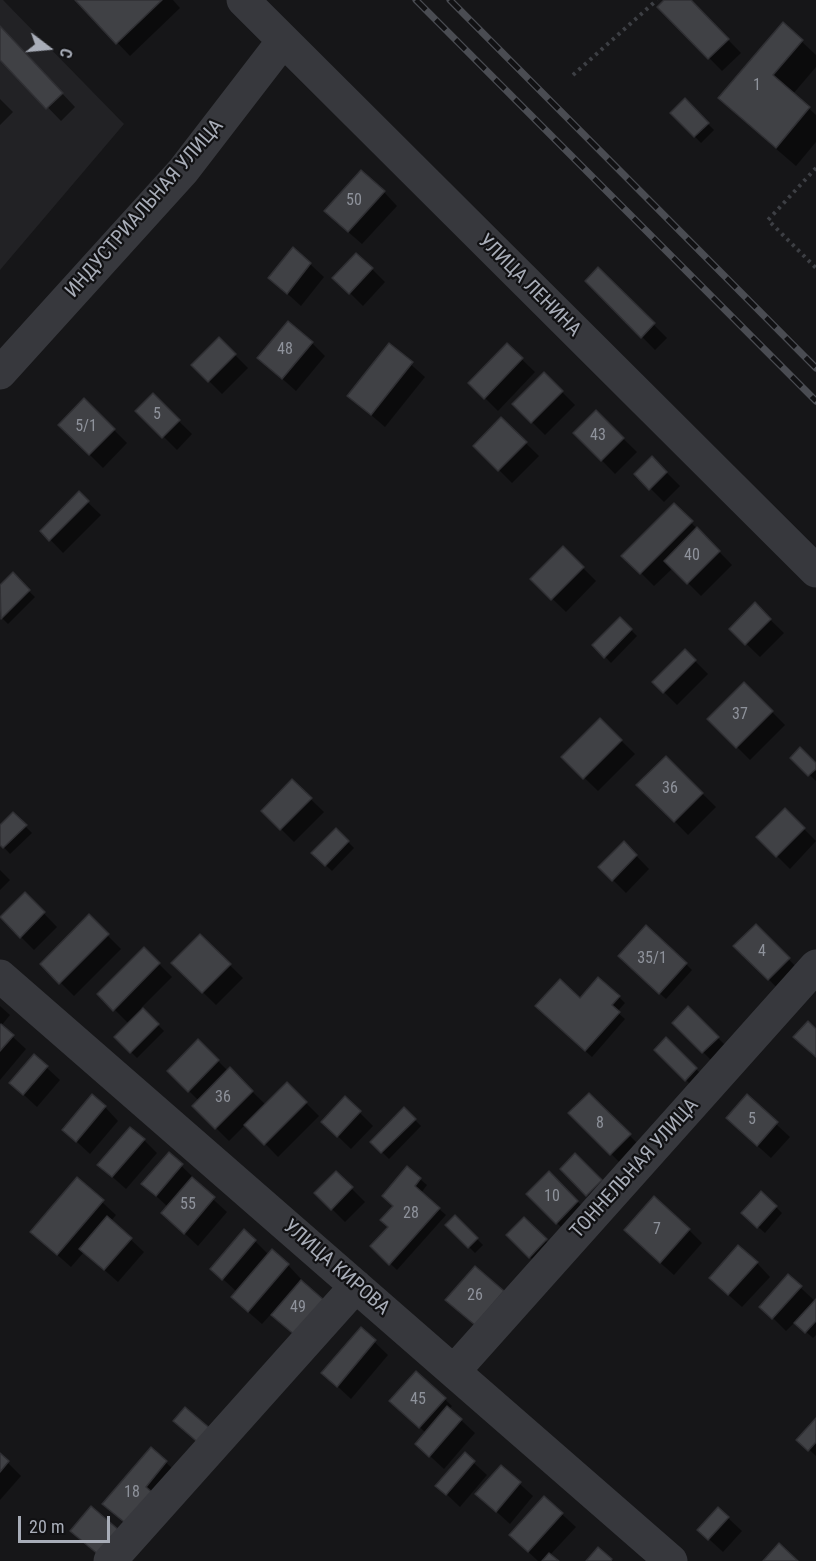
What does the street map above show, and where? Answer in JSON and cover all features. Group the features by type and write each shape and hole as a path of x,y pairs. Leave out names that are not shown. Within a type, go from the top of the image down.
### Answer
{"street":[{"name":"УЛИЦА ЛЕНИНА","path":"243,0 816,571"},
{"name":"ИНДУСТРИАЛЬНАЯ УЛИЦА","path":"0,373 183,171 284,41"},
{"name":"ТОННЕЛЬНАЯ УЛИЦА","path":"454,1371 816,966"},
{"name":"УЛИЦА КИРОВА","path":"0,976 671,1561"},
{"path":"110,1561 356,1286"}],"path":[{"path":"573,75 657,0"},
{"path":"816,168 768,220 816,268"}],"shaded area":[{"path":"0,0 3,0 124,124 0,270"}],"building":[{"path":"75,0 162,0 116,44"},
{"path":"664,0 691,0 729,39 708,59 657,7"},
{"path":"783,22 803,40 773,75 810,107 776,148 718,98"},
{"path":"0,26 63,93 46,109 0,60"},
{"path":"685,98 709,123 694,137 670,113"},
{"path":"361,170 385,191 348,232 324,211"},
{"path":"293,247 311,263 287,294 268,278"},
{"path":"356,253 373,268 349,294 332,278"},
{"path":"598,267 655,323 641,338 585,281"},
{"path":"288,321 313,342 282,379 257,358"},
{"path":"219,337 236,354 208,382 191,365"},
{"path":"389,343 413,362 371,415 347,396"},
{"path":"507,343 523,358 484,399 468,383"},
{"path":"544,372 563,391 531,423 512,404"},
{"path":"153,393 180,420 162,438 135,411"},
{"path":"84,398 115,429 89,455 58,425"},
{"path":"596,410 624,438 601,461 573,433"},
{"path":"501,417 527,442 498,471 473,446"},
{"path":"652,456 667,472 649,490 634,474"},
{"path":"79,491 89,501 49,541 40,531"},
{"path":"674,503 693,521 640,574 621,556"},
{"path":"697,527 720,551 687,584 664,561"},
{"path":"563,546 584,567 551,600 530,579"},
{"path":"13,572 30,590 1,619 0,585"},
{"path":"755,602 771,619 745,645 729,629"},
{"path":"620,617 632,629 604,658 592,645"},
{"path":"685,649 696,660 663,693 652,682"},
{"path":"744,682 773,711 736,748 707,719"},
{"path":"600,718 622,740 583,779 561,757"},
{"path":"800,747 816,763 816,769 808,776 790,758"},
{"path":"666,756 703,793 674,822 636,785"},
{"path":"292,779 312,798 280,830 261,811"},
{"path":"785,808 805,828 776,857 756,837"},
{"path":"13,812 27,825 3,848 0,845 0,825"},
{"path":"336,828 349,841 325,866 311,853"},
{"path":"624,841 637,855 612,881 598,867"},
{"path":"25,892 45,912 20,938 0,917"},
{"path":"89,914 109,934 59,984 40,964"},
{"path":"756,924 790,958 768,980 733,946"},
{"path":"646,925 687,963 659,994 618,956"},
{"path":"200,934 231,964 202,993 171,963"},
{"path":"144,947 160,963 113,1011 97,994"},
{"path":"598,977 620,996 612,1005 620,1012 585,1051 535,1006 560,979 580,998"},
{"path":"688,1006 719,1037 702,1053 672,1023"},
{"path":"143,1008 159,1024 130,1053 114,1037"},
{"path":"808,1021 816,1029 816,1057 793,1037"},
{"path":"0,1025 14,1035 0,1051"},
{"path":"666,1037 697,1068 685,1081 654,1050"},
{"path":"198,1039 219,1060 188,1092 167,1071"},
{"path":"34,1054 48,1066 23,1095 9,1083"},
{"path":"230,1067 253,1091 215,1129 192,1106"},
{"path":"287,1082 307,1102 264,1145 244,1125"},
{"path":"589,1093 631,1134 610,1155 568,1113"},
{"path":"92,1094 106,1106 76,1142 62,1130"},
{"path":"747,1094 778,1122 757,1146 726,1118"},
{"path":"345,1096 361,1111 337,1137 321,1122"},
{"path":"404,1107 416,1119 381,1153 370,1142"},
{"path":"130,1127 145,1139 112,1177 97,1165"},
{"path":"169,1152 183,1164 156,1196 141,1184"},
{"path":"575,1153 602,1180 586,1196 560,1169"},
{"path":"407,1166 421,1178 415,1186 440,1208 389,1265 370,1246 388,1227 380,1220 393,1206 382,1196"},
{"path":"336,1171 353,1187 331,1210 314,1193"},
{"path":"549,1171 578,1201 556,1224 526,1194"},
{"path":"77,1177 104,1200 57,1255 30,1232"},
{"path":"192,1177 215,1197 184,1234 161,1213"},
{"path":"761,1191 777,1206 757,1228 741,1213"},
{"path":"654,1196 690,1229 660,1263 624,1230"},
{"path":"455,1215 478,1238 468,1248 445,1225"},
{"path":"107,1216 132,1238 104,1270 79,1249"},
{"path":"524,1217 547,1239 529,1258 506,1235"},
{"path":"244,1229 256,1240 222,1280 210,1269"},
{"path":"738,1245 758,1262 728,1295 709,1278"},
{"path":"272,1249 289,1264 248,1312 231,1297"},
{"path":"475,1266 504,1291 475,1325 445,1300"},
{"path":"788,1274 802,1286 772,1319 759,1307"},
{"path":"301,1280 325,1301 296,1336 271,1315"},
{"path":"816,1299 816,1321 805,1333 794,1323"},
{"path":"361,1327 376,1340 337,1387 321,1373"},
{"path":"416,1371 446,1398 419,1428 389,1401"},
{"path":"447,1406 462,1419 429,1457 415,1444"},
{"path":"185,1407 213,1431 201,1445 173,1421"},
{"path":"816,1418 816,1442 808,1451 796,1440"},
{"path":"151,1447 167,1461 146,1487 160,1499 134,1530 102,1504"},
{"path":"465,1452 475,1461 446,1495 435,1486"},
{"path":"0,1453 9,1461 0,1472"},
{"path":"501,1465 521,1482 496,1512 475,1494"},
{"path":"544,1496 563,1513 528,1552 509,1535"},
{"path":"91,1506 120,1531 99,1555 70,1531"},
{"path":"718,1507 729,1517 708,1540 697,1530"},
{"path":"779,1543 798,1561 763,1561"},
{"path":"598,1547 612,1559 611,1561 586,1561"},
{"path":"549,1553 559,1561 542,1561"}],"railway":[{"path":"416,0 816,401"},
{"path":"450,0 816,368"}]}
